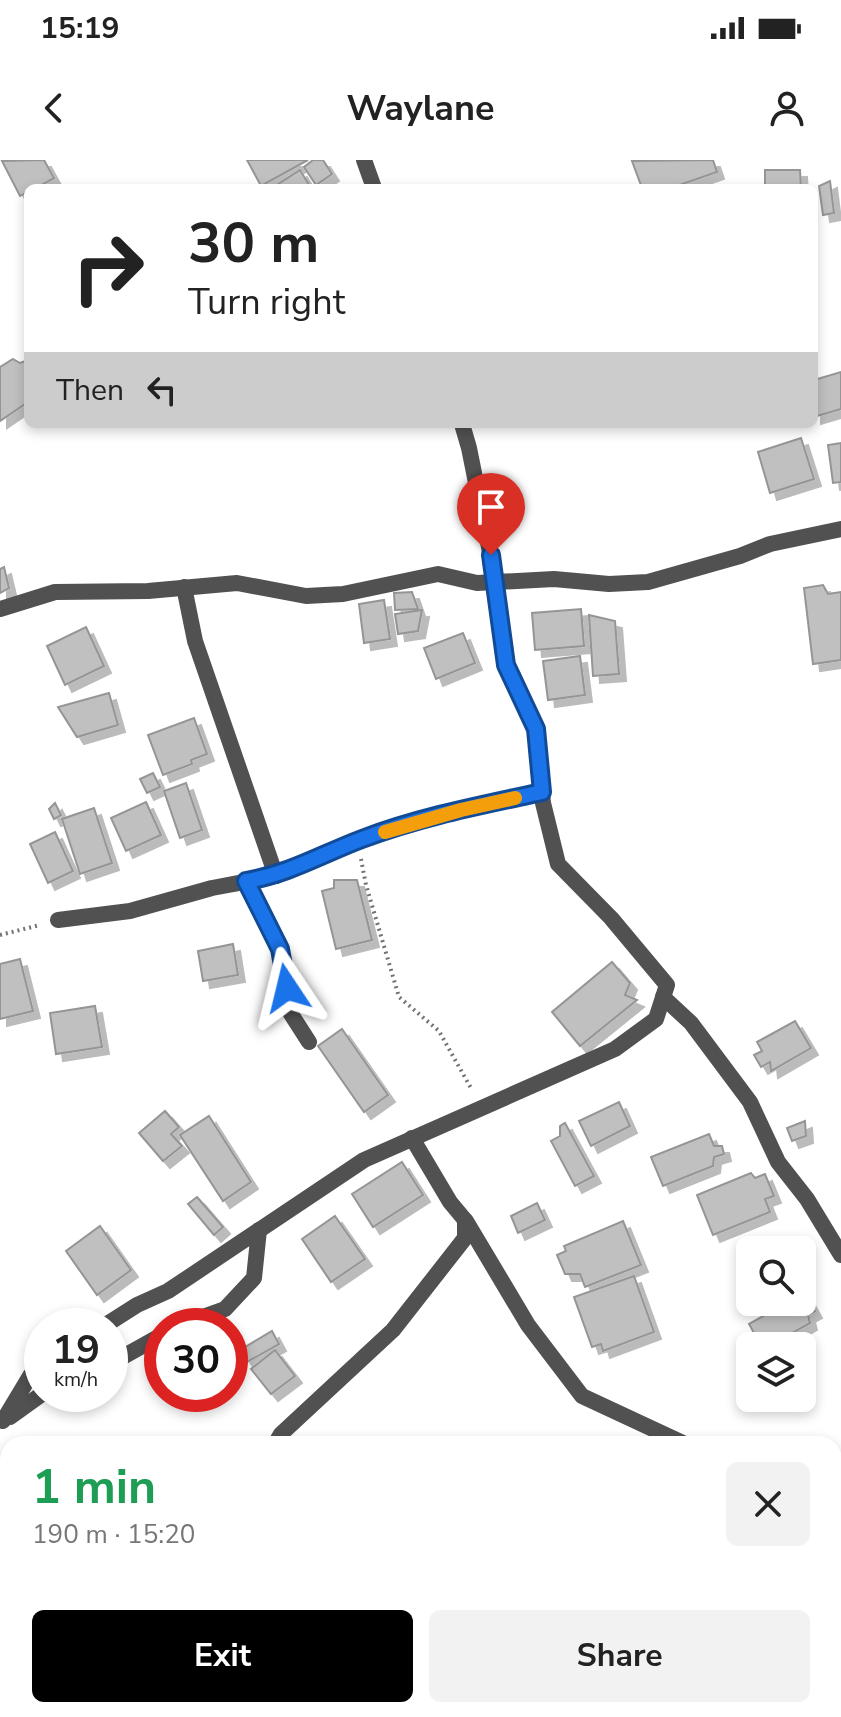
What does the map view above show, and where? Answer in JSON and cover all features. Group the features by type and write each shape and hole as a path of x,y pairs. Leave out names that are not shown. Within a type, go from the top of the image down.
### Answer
{"street":[{"path":"364,160 373,184"},
{"path":"128,1311 168,1291 364,1160 615,1049 656,1019 667,985 611,918 558,864 542,792 536,729 506,665 496,582 463,428"},
{"path":"0,609 55,592 148,591 237,583 306,596 343,594 438,574 477,583 554,579 609,584 648,582 740,556 770,544 841,529"},
{"path":"184,587 195,641 276,876"},
{"path":"58,920 130,911 276,876 357,841 461,810 542,792"},
{"path":"246,881 280,949 291,1014 309,1042"},
{"path":"663,997 691,1023 750,1102 778,1162 807,1199 841,1255"},
{"path":"412,1138 528,1325 582,1396 668,1436"},
{"path":"280,1436 393,1330 465,1238 465,1220"},
{"path":"226,1308 254,1278 259,1230"},
{"path":"2,1424 24,1386"},
{"path":"2,1424 24,1408"}],"path":[{"path":"357,841 366,885 399,997 439,1031 481,1109"},
{"path":"0,935 58,920"}],"building":[{"path":"44,160 54,178 43,184 24,184 24,194 20,196 2,161"},
{"path":"247,160 308,160 265,184 260,184"},
{"path":"313,160 323,160 332,174 315,184 304,167"},
{"path":"713,160 717,172 682,184 641,184 632,161"},
{"path":"300,170 309,184 278,184"},
{"path":"765,170 800,170 801,184 765,184"},
{"path":"830,181 834,213 823,215 819,186"},
{"path":"13,359 24,362 24,405 0,421 0,367"},
{"path":"841,372 841,409 818,416 818,379"},
{"path":"801,438 814,479 770,493 758,452"},
{"path":"841,443 841,482 833,483 828,445"},
{"path":"4,567 9,588 0,593 0,569"},
{"path":"823,585 828,594 841,592 841,660 813,664 804,588"},
{"path":"412,592 418,609 395,610 394,593"},
{"path":"384,600 390,639 364,643 359,604"},
{"path":"581,609 584,646 535,650 532,613"},
{"path":"422,610 418,631 398,634 395,614"},
{"path":"589,615 615,621 619,674 593,676"},
{"path":"86,627 104,666 65,685 47,646"},
{"path":"463,633 475,663 436,679 424,648"},
{"path":"580,656 585,695 548,700 543,661"},
{"path":"109,693 118,725 77,737 58,707"},
{"path":"194,718 207,754 191,760 192,764 163,775 148,735"},
{"path":"153,773 160,787 147,793 140,779"},
{"path":"186,783 202,830 180,838 164,791"},
{"path":"146,802 161,835 126,851 111,818"},
{"path":"55,803 61,815 54,819 49,809"},
{"path":"94,808 112,863 80,874 62,819"},
{"path":"55,832 73,871 48,883 30,844"},
{"path":"334,880 357,880 372,940 336,949 322,891 334,888"},
{"path":"233,944 238,975 203,981 198,951"},
{"path":"20,959 33,1011 0,1019 0,964"},
{"path":"612,962 630,983 625,995 637,1000 580,1046 552,1012"},
{"path":"95,1006 102,1047 56,1054 50,1013"},
{"path":"795,1021 811,1048 771,1071 770,1062 761,1067 754,1055 762,1051 757,1042"},
{"path":"342,1029 388,1095 364,1112 318,1046"},
{"path":"619,1102 630,1126 591,1146 579,1121"},
{"path":"165,1111 179,1127 171,1134 182,1146 163,1161 139,1133"},
{"path":"209,1116 251,1182 223,1201 180,1135"},
{"path":"805,1121 806,1136 792,1141 787,1128"},
{"path":"565,1123 594,1176 575,1186 551,1141 560,1136 560,1126"},
{"path":"709,1134 714,1146 722,1146 724,1154 714,1157 713,1166 663,1186 651,1157"},
{"path":"402,1162 423,1195 373,1227 352,1194"},
{"path":"751,1173 755,1178 765,1174 774,1196 765,1199 770,1212 713,1235 697,1195"},
{"path":"197,1197 223,1227 214,1235 188,1204"},
{"path":"537,1203 545,1220 518,1233 511,1216"},
{"path":"335,1216 365,1259 331,1282 302,1239"},
{"path":"623,1221 641,1265 585,1287 580,1274 565,1274 557,1255 566,1251 564,1246"},
{"path":"100,1226 131,1270 97,1295 66,1251"},
{"path":"634,1276 654,1332 603,1351 601,1344 592,1347 574,1297"},
{"path":"763,1316 808,1316 810,1323 794,1332 753,1332 749,1324"},
{"path":"272,1331 279,1344 248,1361 248,1345"},
{"path":"275,1350 295,1376 271,1394 251,1369"}],"slow traffic":[{"path":"385,832 515,798"}],"route":[{"path":"287,988 280,949 246,881 276,876 363,838 461,810 542,792 536,729 506,665 491,555"}]}
